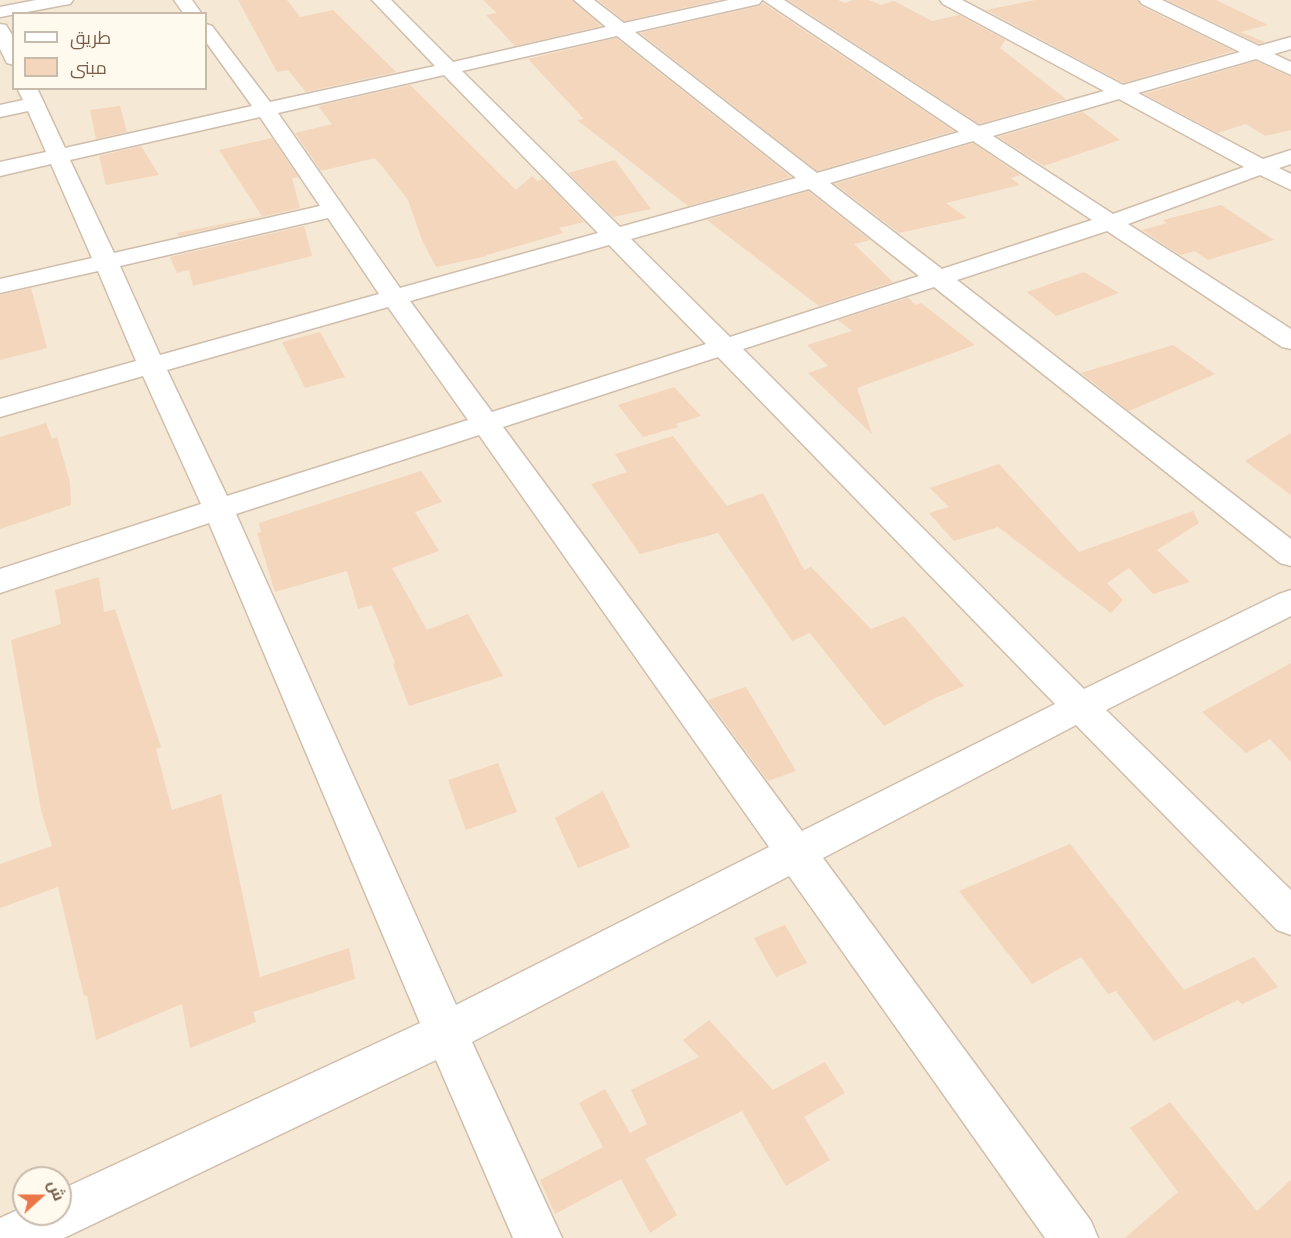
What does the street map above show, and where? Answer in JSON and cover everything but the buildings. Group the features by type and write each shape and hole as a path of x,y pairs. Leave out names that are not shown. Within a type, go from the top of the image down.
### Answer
{"street":[{"path":"0,12 64,0"},
{"path":"381,0 1080,707 1291,917"},
{"path":"583,0 1291,555"},
{"path":"0,169 753,0"},
{"path":"772,0 1291,341"},
{"path":"949,0 1291,183"},
{"path":"1148,0 1291,69"},
{"path":"0,29 12,55"},
{"path":"207,31 264,108 393,297 1074,1238"},
{"path":"0,408 812,181 1291,43"},
{"path":"0,111 30,96 218,508 446,1033 538,1238"},
{"path":"0,581 218,508 938,278 1107,222 1263,168 1291,156"},
{"path":"0,286 333,210"},
{"path":"11,1238 446,1033 1080,707 1291,602"}],"shaded area":[{"path":"0,0 1291,0 1291,1238 0,1238"}]}
